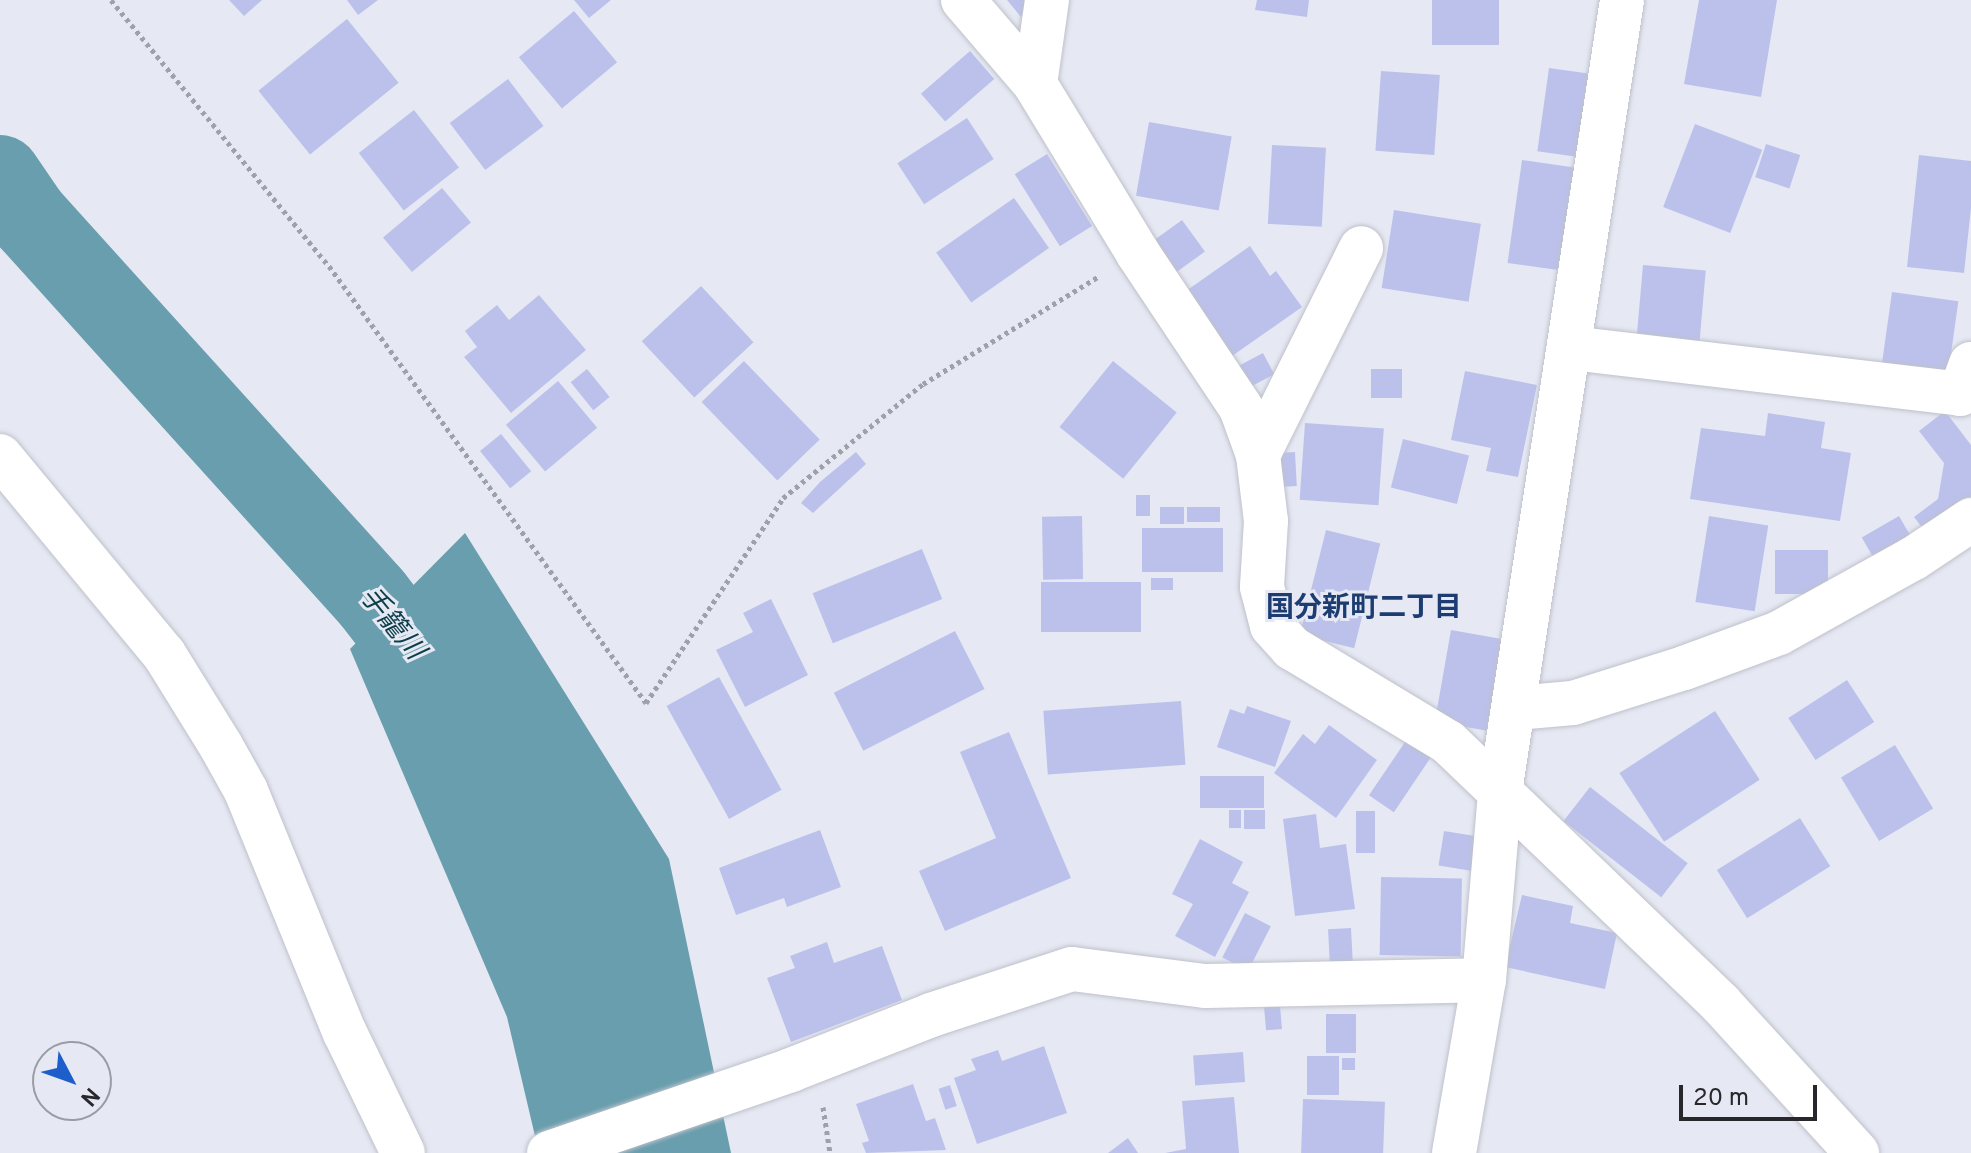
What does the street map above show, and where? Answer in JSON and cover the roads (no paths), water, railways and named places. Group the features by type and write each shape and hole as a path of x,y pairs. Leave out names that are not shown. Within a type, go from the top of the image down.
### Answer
{"street":[{"path":"963,0 1035,84 1137,252 1241,408 1258,455 1266,521 1262,587 1269,617 1281,638 1448,742 1721,1004 1857,1153"},
{"path":"1035,84 1047,0"},
{"path":"1454,1153 1484,980 1500,792 1516,708 1622,0"},
{"path":"1258,455 1361,248"},
{"path":"1571,348 1960,394 1971,364"},
{"path":"0,456 164,654 221,746 246,791 345,1033 403,1153"},
{"path":"1516,708 1573,703 1684,668 1779,633 1914,558 1971,520"},
{"path":"549,1153 791,1070 931,1015 1072,969 1205,986 1484,980"}],"water":[{"path":"465,533 669,859 731,1153 539,1153 507,1017 350,649"}],"waterway":[{"name":"手籠川","path":"0,176 28,217 372,598 454,704"}],"district":[{"name":"国分新町二丁目","path":"1364,609"}]}
